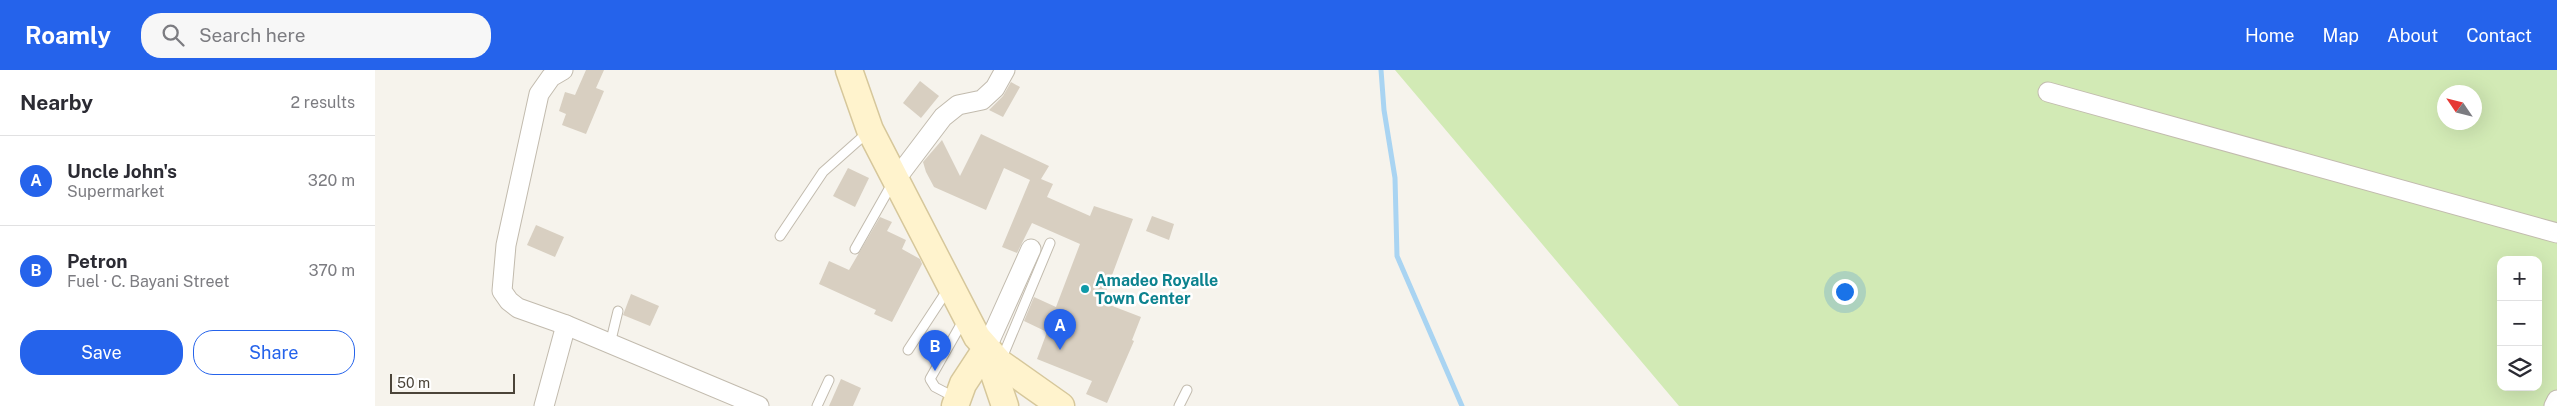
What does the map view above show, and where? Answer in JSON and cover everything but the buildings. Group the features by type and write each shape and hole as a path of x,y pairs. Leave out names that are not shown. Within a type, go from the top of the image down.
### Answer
{"main road":[{"path":"849,70 870,130 977,337 993,356 1061,406"},
{"path":"956,403 963,384 993,356"},
{"path":"993,356 1005,406"}],"street":[{"path":"563,70 551,77 539,94 507,245 502,281 503,291 509,301 518,308 566,325 759,406"},
{"path":"896,179 943,117 958,105 982,100 995,88 1005,70"},
{"path":"2048,92 2557,234"},
{"path":"993,356 1031,249"},
{"path":"544,406 566,325"},
{"path":"2554,406 2557,400"}],"lane":[{"path":"779,236 823,172 870,130"},
{"path":"855,249 896,179"},
{"path":"993,356 1050,243"},
{"path":"908,350 951,285"},
{"path":"610,344 618,311"},
{"path":"956,403 935,387 930,379 967,315"},
{"path":"817,406 829,380"},
{"path":"1179,406 1187,390"}],"green space":[{"path":"1395,70 2557,70 2557,406 1679,406"}],"waterway":[{"path":"1381,70 1384,110 1395,178 1397,256 1462,406"}],"place":[{"name":"Amadeo Royalle Town Center","path":"1085,289"},
{"name":"Uncle John's","path":"1060,350"},
{"name":"Petron","path":"935,371"}]}
